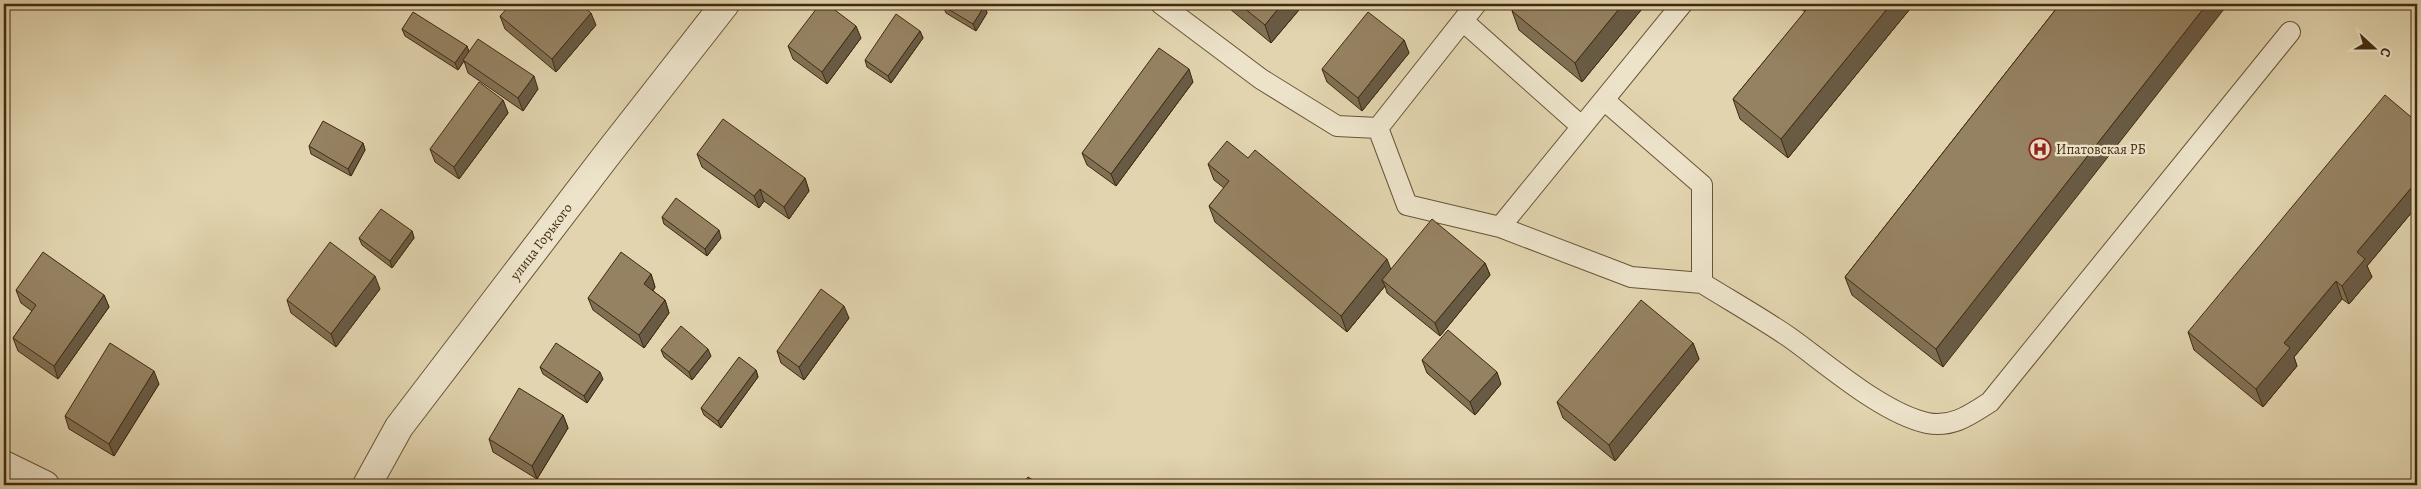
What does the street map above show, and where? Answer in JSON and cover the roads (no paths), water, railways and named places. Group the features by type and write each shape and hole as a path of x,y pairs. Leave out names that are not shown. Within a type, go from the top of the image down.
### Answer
{"street":[{"name":"улица Горького","path":"367,485 400,427 606,156 725,4"},
{"path":"4,464 45,485"}],"lane":[{"path":"1161,4 1262,80 1337,126 1378,128"},
{"path":"1378,128 1476,4"},
{"path":"1500,227 1682,4"},
{"path":"1463,21 1581,126"},
{"path":"1378,128 1407,205 1500,227 1632,277 1702,283 1787,336 1859,388 1898,411 1927,423 1946,424 1965,419 1990,402 2290,32"},
{"path":"1604,100 1702,185 1702,283"}],"place":[{"name":"Ипатовская РБ","path":"2040,149"}]}
